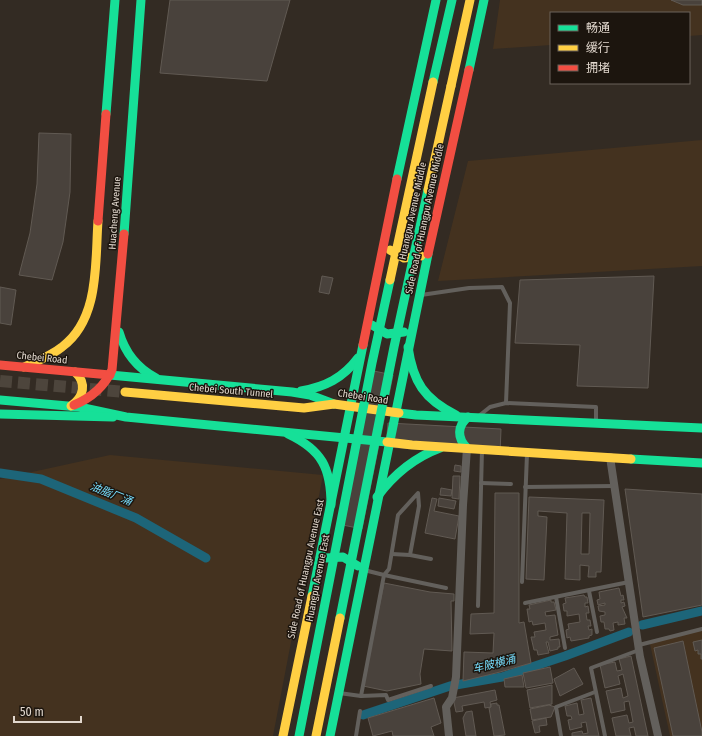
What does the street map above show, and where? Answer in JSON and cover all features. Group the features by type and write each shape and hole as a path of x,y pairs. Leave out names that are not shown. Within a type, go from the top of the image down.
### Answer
{"main road":[{"name":"Huacheng Avenue","path":"24,367 48,356 75,337 82,328 88,312 93,288 115,0"},
{"name":"Huacheng Avenue","path":"111,375 114,363 117,327 141,0"},
{"path":"350,406 436,0"},
{"name":"Huangpu Avenue Middle","path":"360,424 452,0"},
{"name":"Huangpu Avenue Middle","path":"316,736 378,426 470,0"},
{"name":"Side Road of Huangpu Avenue Middle","path":"389,442 412,327 484,0"},
{"path":"384,241 391,252 403,258 418,258 429,251"},
{"path":"368,318 375,328 388,334 400,334 412,327"},
{"path":"117,327 122,343 131,358 148,373 160,380"},
{"path":"408,347 412,373 423,391 438,405 468,418 461,424 458,433 461,442 467,448"},
{"path":"292,392 315,389 333,383 348,372 361,353"},
{"name":"Chebei Road","path":"0,365 292,392 310,395 334,404 395,413 468,418 702,428"},
{"path":"71,406 80,399 83,389 81,379 75,372"},
{"path":"71,406 93,394 111,375"},
{"name":"Chebei South Tunnel","path":"125,392 304,408 334,404"},
{"path":"0,400 71,406 126,417"},
{"name":"Side Road of Huangpu Avenue East","path":"283,736 350,406"},
{"path":"0,414 53,417 126,417 344,436 444,447 702,463"},
{"name":"Huangpu Avenue East","path":"298,736 360,424"},
{"path":"278,430 301,440 319,456 326,467 330,479 331,505"},
{"path":"330,736 389,442"},
{"path":"378,496 387,483 406,466 430,452 444,447"},
{"path":"328,515 336,508 352,508 363,511 372,522"},
{"path":"319,562 330,556 344,557 354,562 363,572"}],"street":[{"path":"449,736 446,707 452,698 456,677 463,505 467,448"},
{"path":"610,457 639,647 658,736"}],"lane":[{"path":"419,295 469,288 502,287 510,303 506,402"},
{"path":"468,418 490,407 506,402 596,407 596,423"},
{"path":"478,606 482,449"},
{"path":"522,582 527,452"},
{"path":"481,483 511,484"},
{"path":"525,487 614,486"},
{"path":"361,696 384,575 389,569 398,515 418,493 419,506 410,555"},
{"path":"392,554 410,555 431,559"},
{"path":"363,572 446,588"},
{"path":"525,603 629,582"},
{"path":"589,591 597,632"},
{"path":"556,597 565,648"},
{"path":"604,736 591,668 639,647 702,629"},
{"path":"339,692 361,696 386,695 388,700 431,686"},
{"path":"559,735 556,707 595,692"},
{"path":"356,736 360,712"}],"shaded area":[{"path":"500,0 702,0 702,35 690,36 690,12 550,12 550,45 493,49"},
{"path":"702,140 702,266 438,281 468,161"},
{"path":"110,455 323,475 273,736 0,736 0,479"},
{"path":"702,627 702,736 670,736 650,644"}],"building":[{"path":"170,0 290,0 267,81 160,73"},
{"path":"671,0 702,0 702,5 683,5"},
{"path":"39,133 71,134 70,192 63,242 52,280 19,275 30,233 37,184"},
{"path":"322,276 333,278 329,294 319,292"},
{"path":"654,276 648,388 577,386 580,345 515,343 520,280"},
{"path":"0,287 16,290 11,325 0,323"},
{"path":"369,370 393,375 362,529 338,524"},
{"path":"388,423 501,429 500,454 386,447"},
{"path":"455,465 461,466 461,472 454,471"},
{"path":"453,476 460,476 459,499 452,498"},
{"path":"441,488 452,490 451,496 440,495"},
{"path":"625,489 702,494 702,605 643,617"},
{"path":"495,493 519,493 519,623 524,622 531,663 463,681 464,652 493,653 494,633 470,634 471,614 494,613"},
{"path":"529,497 604,500 601,572 596,572 596,577 588,577 589,566 580,565 580,580 565,579 567,513 538,511 538,516 547,517 544,580 526,579","holes":["582,513 590,513 589,554 581,554"]},
{"path":"432,498 437,499 434,511 459,516 455,539 425,533"},
{"path":"439,498 456,501 454,509 438,506"},
{"path":"384,583 430,592 454,594 454,601 451,601 452,651 424,649 420,674 421,684 387,691 363,686"},
{"path":"619,588 621,596 623,595 624,600 621,600 621,603 624,602 625,606 622,607 627,618 624,618 625,624 618,625 618,622 613,623 614,630 610,631 609,629 605,629 604,622 601,622 600,616 605,615 605,612 599,611 598,606 605,605 605,603 598,605 597,600 600,599 599,592"},
{"path":"584,595 587,597 588,603 585,603 585,607 588,606 589,613 586,613 587,620 590,620 591,626 588,626 589,630 592,629 592,635 589,636 589,638 571,641 570,637 567,638 566,630 569,629 568,624 580,622 579,614 567,616 567,611 564,611 563,604 566,603 565,598"},
{"path":"551,600 551,602 554,602 556,610 545,612 546,616 555,615 558,635 550,637 550,640 559,639 560,647 550,651 548,642 546,642 549,653 538,655 537,650 534,650 531,637 535,637 534,632 546,630 545,623 533,625 532,621 529,622 527,609 530,609 529,605"},
{"path":"702,640 701,659 701,654 698,654 698,650 695,651 693,642"},
{"path":"683,641 702,736 673,736 654,648"},
{"path":"631,656 648,736 636,736 634,727 629,728 631,736 616,736 612,718 627,715 629,723 633,722 629,701 624,702 625,710 611,713 606,691 621,688 623,698 628,696 623,674 618,676 620,684 605,688 600,665 615,662 617,671 622,670 619,659"},
{"path":"550,667 553,683 526,688 523,673"},
{"path":"574,668 583,684 560,696 554,679"},
{"path":"522,675 524,687 505,687 504,679"},
{"path":"552,685 552,704 530,708 527,690"},
{"path":"495,690 497,700 490,702 491,707 485,708 484,702 462,706 463,711 456,712 453,698"},
{"path":"434,698 441,723 431,727 434,736 393,736 392,731 373,736 368,718"},
{"path":"591,698 599,736 572,736 572,733 582,731 583,734 588,733 586,722 581,723 582,727 570,730 568,720 572,719 571,716 567,716 565,706 577,703 579,715 584,714 581,700"},
{"path":"497,703 497,705 499,705 505,735 494,736 489,708 491,707 491,704"},
{"path":"549,705 555,707 551,717 532,720 530,709"},
{"path":"472,711 476,736 466,736 463,718 466,712"},
{"path":"546,718 547,725 539,726 540,732 535,733 532,721"}],"waterway":[{"name":"油脂厂涌","path":"0,473 41,479 136,518 206,558"},
{"name":"车陂横涌","path":"642,625 702,611"},
{"name":"车陂横涌","path":"363,715 450,686 502,677 565,656 629,632"}],"tunnel":[{"path":"0,381 125,392"}],"traffic: fast":[{"path":"106,114 115,0"},
{"path":"124,234 141,0"},
{"path":"397,179 436,0"},
{"path":"433,82 452,0"},
{"path":"469,70 484,0"},
{"path":"340,618 394,347 428,190"},
{"path":"330,736 428,254"},
{"path":"299,736 372,363 390,280"},
{"path":"372,325 387,334 404,332"},
{"path":"119,332 128,353 143,370 156,378"},
{"path":"312,596 363,345"},
{"path":"408,347 413,370 422,388 436,403 456,415"},
{"path":"301,391 326,384 340,376 358,358"},
{"path":"110,375 292,392 310,395 334,404"},
{"path":"0,400 79,407 126,417 387,442"},
{"path":"399,413 702,428"},
{"path":"0,414 113,417"},
{"path":"467,448 461,440 460,428 468,417"},
{"path":"288,434 300,440 309,447 317,454 322,462 329,481 331,505"},
{"path":"377,497 397,474 421,457 440,448"},
{"path":"631,459 702,463"},
{"path":"326,558 343,557 358,566"}],"traffic: slow":[{"path":"451,86 470,0"},
{"path":"390,280 433,82"},
{"path":"428,190 451,86"},
{"path":"24,367 49,356 62,347 74,335 83,321 89,306 93,289 98,221"},
{"path":"390,250 404,258 421,256"},
{"path":"71,406 79,398 82,390 81,381 75,372"},
{"path":"125,392 304,408 334,404 399,413"},
{"path":"387,442 412,445 631,459"},
{"path":"283,736 312,596"},
{"path":"316,736 340,618"}],"traffic: jam":[{"path":"428,254 469,70"},
{"path":"98,221 106,114"},
{"path":"363,345 397,179"},
{"path":"74,405 86,399 101,387 112,370 124,234"},
{"path":"0,365 110,375"}]}
